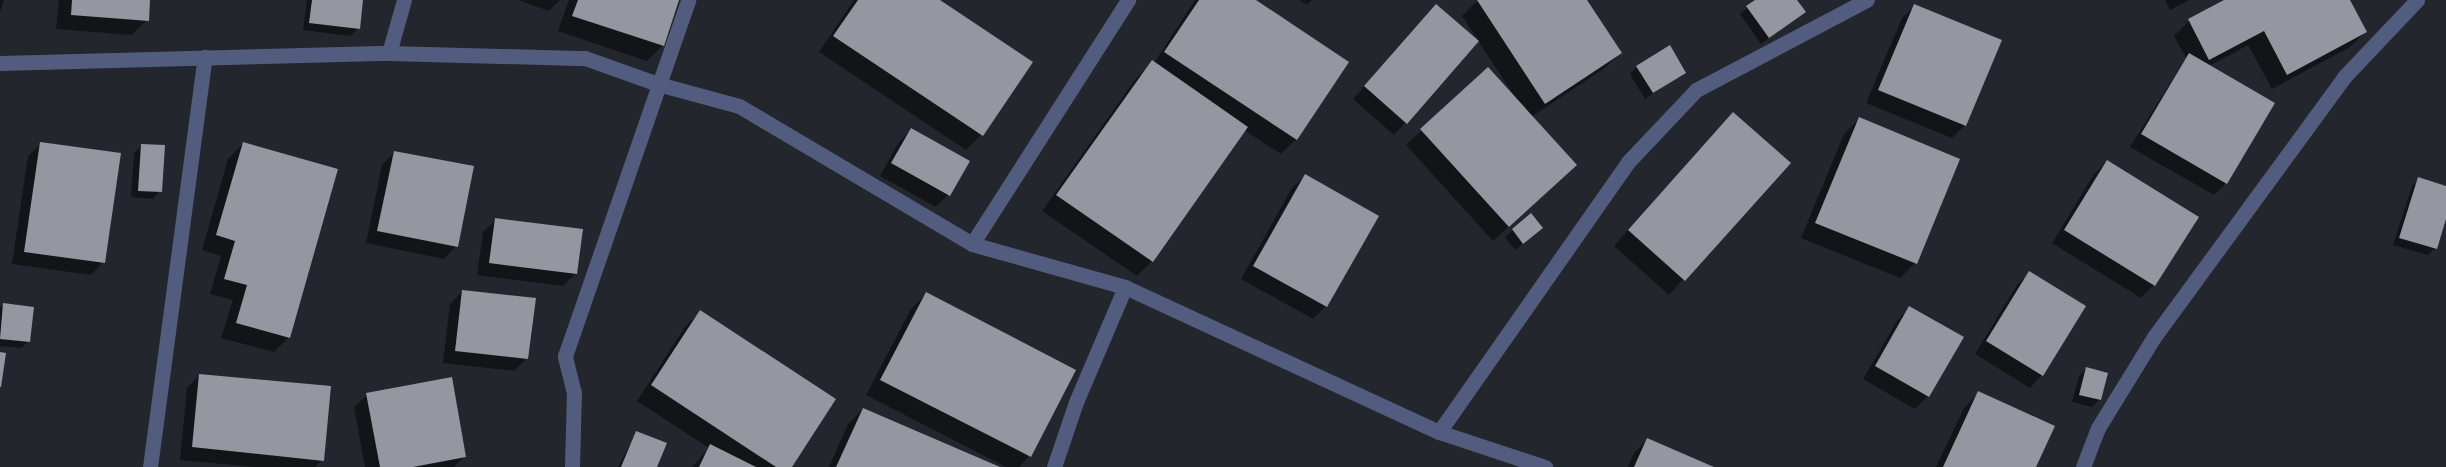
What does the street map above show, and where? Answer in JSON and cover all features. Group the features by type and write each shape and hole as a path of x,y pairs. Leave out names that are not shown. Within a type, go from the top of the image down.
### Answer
{"street":[{"path":"389,52 404,0"},
{"path":"572,467 574,393 565,356 688,0"},
{"path":"972,244 1128,0"},
{"path":"1439,432 1628,162 1696,90 1867,0"},
{"path":"2083,467 2098,428 2168,318 2344,77 2417,0"},
{"path":"0,63 389,52 585,58 658,84 739,106 972,244 1125,286 1439,432 1545,467"},
{"path":"150,467 205,57"},
{"path":"1054,467 1076,402 1125,286"}],"building":[{"path":"72,0 150,0 149,21 71,15"},
{"path":"312,0 363,0 360,29 309,23"},
{"path":"578,0 679,0 664,46 572,16"},
{"path":"858,0 940,0 1033,62 983,136 833,36"},
{"path":"1199,0 1256,0 1349,62 1297,140 1164,52"},
{"path":"1477,0 1587,0 1622,53 1545,104"},
{"path":"1755,0 1797,0 1806,12 1769,38 1746,6"},
{"path":"2224,0 2350,0 2367,32 2287,75 2264,31 2209,60 2188,19"},
{"path":"1436,4 1479,41 1407,124 1364,86"},
{"path":"1914,4 2002,40 1966,126 1878,90"},
{"path":"1670,45 1686,73 1653,93 1636,66"},
{"path":"2189,53 2275,103 2227,184 2141,134"},
{"path":"1152,60 1248,127 1153,262 1056,195"},
{"path":"1488,67 1577,165 1509,227 1420,129"},
{"path":"1733,112 1791,163 1685,281 1628,230"},
{"path":"1859,117 1960,159 1917,264 1815,223"},
{"path":"911,128 970,161 950,196 891,163"},
{"path":"40,142 121,153 105,263 24,252"},
{"path":"243,142 338,169 290,338 236,323 247,285 224,279 235,241 216,235"},
{"path":"141,144 165,145 162,192 138,191"},
{"path":"394,151 474,166 458,247 377,231"},
{"path":"2107,160 2199,217 2155,286 2064,230"},
{"path":"1305,174 1379,216 1327,307 1253,266"},
{"path":"2418,177 2446,186 2446,219 2437,249 2399,238"},
{"path":"1531,213 1543,228 1523,244 1512,229"},
{"path":"495,218 583,229 577,274 489,263"},
{"path":"2029,271 2086,306 2043,376 1986,341"},
{"path":"462,290 536,298 528,359 455,351"},
{"path":"926,292 1076,370 1031,457 880,380"},
{"path":"3,303 34,307 30,342 0,339"},
{"path":"1909,306 1964,337 1929,397 1875,366"},
{"path":"700,310 836,399 792,467 776,467 651,385"},
{"path":"0,352 6,353 1,387 0,387"},
{"path":"2086,367 2108,373 2101,400 2079,395"},
{"path":"199,374 331,386 324,461 192,447"},
{"path":"452,377 466,457 413,467 380,467 366,393"},
{"path":"1978,391 2055,426 2036,467 1943,467"},
{"path":"863,408 1000,467 836,467"},
{"path":"636,431 667,443 657,467 621,467"},
{"path":"1647,438 1714,467 1634,467"},
{"path":"710,444 756,467 699,467"}]}
